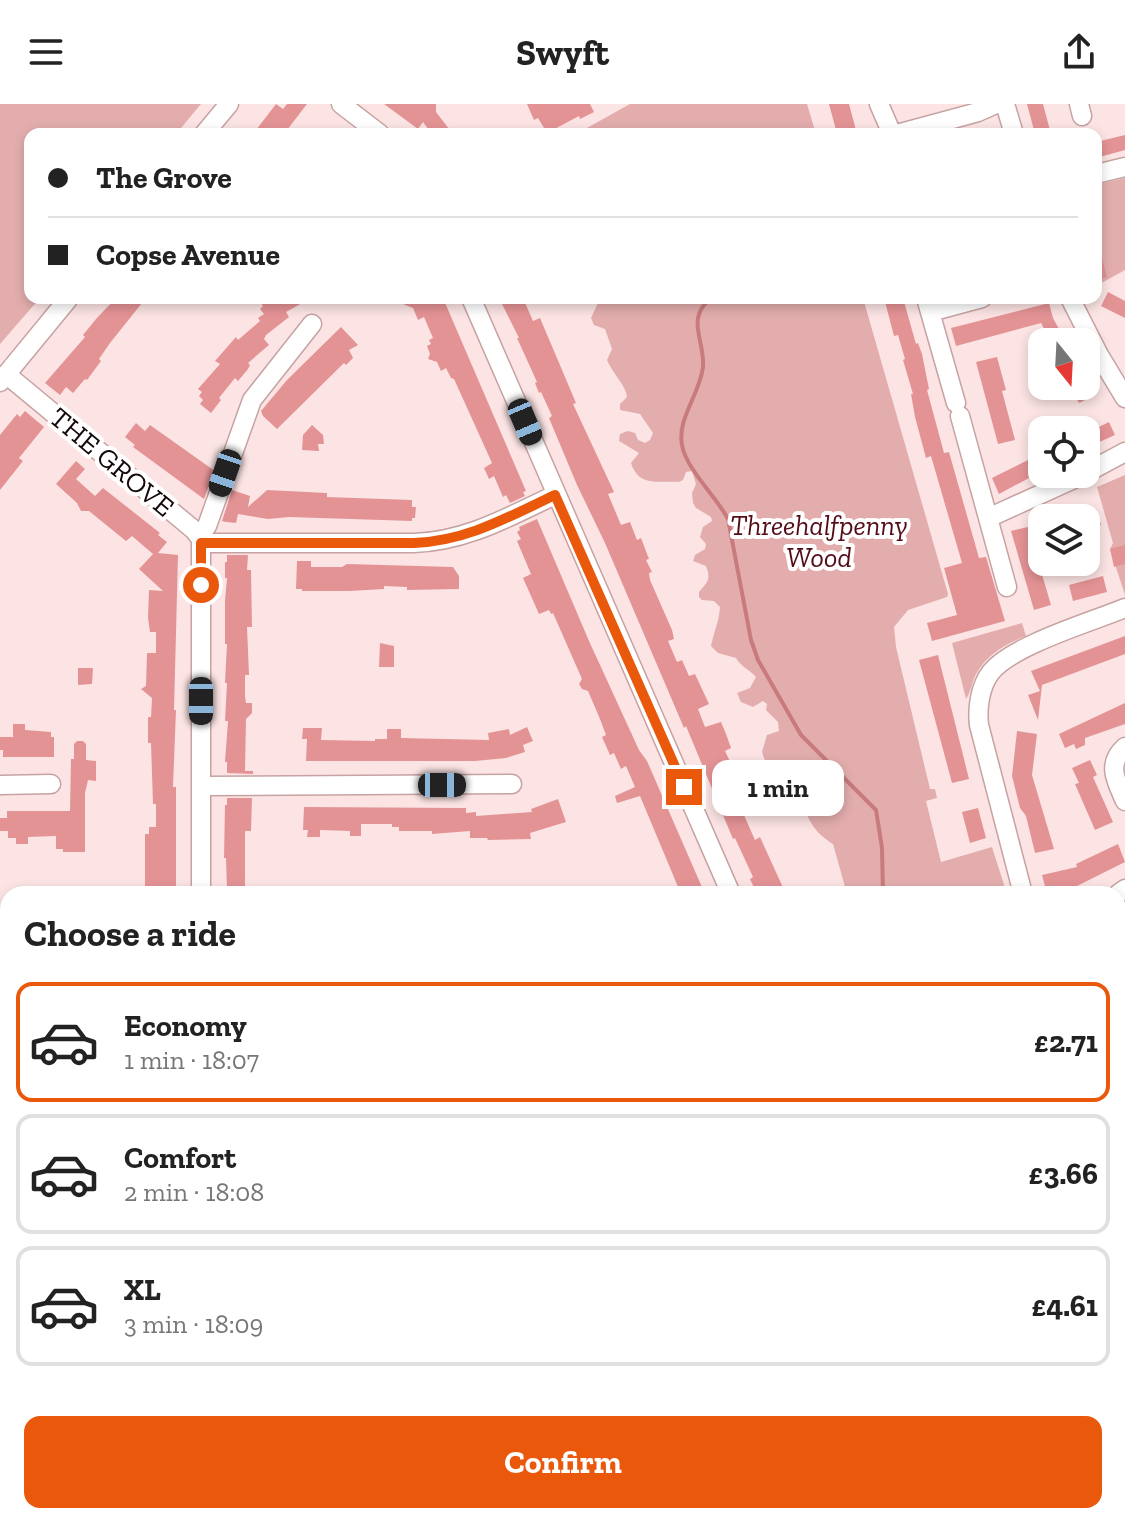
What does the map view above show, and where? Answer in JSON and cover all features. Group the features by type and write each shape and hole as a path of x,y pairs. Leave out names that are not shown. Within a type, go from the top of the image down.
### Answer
{"street":[{"path":"209,128 229,104"},
{"path":"341,104 372,128"},
{"path":"879,104 891,128"},
{"path":"917,128 978,112 996,104"},
{"path":"1005,104 1012,128"},
{"path":"1102,173 1125,167"},
{"path":"3,378 64,304"},
{"path":"474,304 727,886"},
{"path":"1073,304 1125,398"},
{"path":"928,305 1007,587"},
{"path":"201,886 200,539 252,400 312,324"},
{"name":"THE GROVE","path":"3,378 200,539"},
{"path":"1100,466 1125,452"},
{"path":"988,518 1054,488"},
{"path":"200,539 414,543 446,540 472,533 555,495"},
{"path":"1021,886 979,725 979,703 984,684 999,664 1027,648 1125,608"},
{"path":"1125,747 1113,767 1125,801"},
{"path":"0,785 51,784"},
{"path":"202,786 512,784"}],"green space":[{"path":"0,104 201,104 181,128 24,128 24,304 35,304 0,344"},
{"path":"630,104 807,104 814,128 587,128"},
{"path":"1125,178 1125,270 1102,283 1102,184"},
{"name":"Threehalfpenny Wood","path":"598,304 865,304 948,594 947,597 908,610 894,627 930,789 935,789 937,798 926,801 941,862 992,847 1004,886 845,886 833,844 813,826 802,802 792,797 783,779 767,767 762,752 767,735 779,731 778,722 766,710 767,704 763,701 753,707 741,702 737,693 750,688 756,677 736,658 718,653 711,646 720,607 714,601 699,597 708,574 706,566 693,561 695,555 705,549 706,544 700,537 703,527 712,521 693,503 692,493 696,484 692,471 686,472 679,482 657,482 644,479 635,471 631,463 639,453 619,441 620,434 628,431 635,433 638,440 645,443 653,433 640,414 620,410 620,404 627,397 626,392 607,360 612,349 605,329 594,325 591,318"},
{"path":"1125,475 1125,595 1110,549 1113,543 1097,488"},
{"path":"1022,623 1026,636 990,656 975,676 966,699 952,643"}],"building":[{"path":"276,104 283,109 287,104 307,104 289,128 258,128"},
{"path":"384,104 436,104 436,112 448,128 428,128 423,122 417,128"},
{"path":"527,104 590,104 594,112 556,128 544,128 538,118 534,120"},
{"path":"829,104 849,104 855,128 835,128"},
{"path":"1027,104 1043,104 1049,128 1033,128"},
{"path":"1125,135 1125,150 1102,156 1102,141"},
{"path":"1102,259 1107,277 1102,278"},
{"path":"1108,292 1125,301 1125,318 1101,306"},
{"path":"110,304 141,304 110,343 87,380 73,393 66,387 60,395 45,383 85,337 83,335"},
{"path":"262,304 300,304 286,312 289,317 266,335 264,339 269,345 248,363 248,369 238,381 235,378 211,413 200,404 202,392 198,389 220,364 215,361 236,337 238,340 260,321 258,318 264,314 260,309"},
{"path":"403,304 446,304 526,491 523,492 525,496 510,503 506,495 503,497 494,476 489,479 484,468 492,463 454,379 446,368 441,371 437,362 428,359 427,346 433,338 424,317 418,320 413,308"},
{"path":"502,304 526,304 533,321 540,318 576,403 573,404 614,492 608,494 621,525 630,522 637,540 641,538 652,572 649,573 650,580 672,630 674,639 668,641 677,662 682,660 689,676 695,674 709,704 698,709 705,727 721,722 726,734 731,748 725,751 735,772 722,778 743,786 744,790 736,815 743,813 755,840 760,837 782,886 753,886 750,879 753,877 733,839 686,726 684,728 577,485 519,338"},
{"path":"886,304 905,304 922,354 927,390 944,453 949,452 979,558 986,557 1005,621 932,641 927,623 957,615 944,568 962,563 931,456 926,458 905,359 898,335 894,336"},
{"path":"1045,304 1049,304 1058,328 1044,328 1041,323 956,346 951,328"},
{"path":"341,327 358,345 349,350 353,358 346,365 344,363 277,429 261,411 287,380"},
{"path":"997,357 1015,440 998,444 976,362"},
{"path":"25,411 44,427 19,458 23,461 0,490 0,435 17,414 20,417"},
{"path":"1109,422 1115,435 1100,442 1100,426"},
{"path":"136,423 145,431 150,425 212,469 214,472 204,499 133,447 135,445 125,437"},
{"path":"312,425 323,435 324,444 318,444 319,451 302,450 303,435"},
{"path":"1028,460 1028,478 999,494 992,478"},
{"path":"76,461 85,469 76,479 95,496 103,488 160,533 158,535 167,542 158,553 178,555 173,787 176,787 176,886 145,886 145,834 149,834 149,827 156,827 156,804 153,804 151,743 148,743 152,698 141,689 146,686 147,653 156,653 156,632 150,632 148,618 149,590 163,591 139,569 153,554 132,536 126,541 89,511 81,511 77,503 56,484"},
{"path":"232,490 250,496 248,507 267,490 327,493 327,497 412,500 412,507 416,507 415,518 412,521 268,519 238,514 236,523 222,521"},
{"path":"537,519 589,641 639,750 647,761 702,886 678,886 640,796 617,803 615,796 635,787 626,766 621,769 614,753 610,755 602,737 606,735 600,719 588,691 579,684 582,679 553,613 549,610 539,614 523,578 531,574 517,541 521,539 517,532 519,527"},
{"path":"1028,527 1028,576 1042,576 1051,605 1034,610 1011,531"},
{"path":"1125,545 1125,564 1114,567 1110,549"},
{"path":"227,555 248,555 247,570 251,570 252,627 247,627 249,675 245,675 245,696 246,703 252,703 252,713 246,719 245,771 253,771 253,774 227,773 225,762 228,721 225,721"},
{"path":"297,561 311,561 311,567 342,567 347,564 453,567 459,576 459,589 407,590 407,587 384,586 384,589 302,591 296,589"},
{"path":"1103,576 1107,592 1073,601 1069,585"},
{"path":"1125,636 1125,654 1042,685 1038,720 1028,695 1040,691 1031,671"},
{"path":"380,643 394,646 394,667 379,667"},
{"path":"938,655 969,779 952,783 919,660"},
{"path":"78,668 93,668 92,684 78,685"},
{"path":"1125,703 1125,724 1085,738 1085,745 1076,749 1074,744 1065,748 1059,734"},
{"path":"13,724 25,724 25,730 51,732 54,757 3,757 0,737 13,737"},
{"path":"527,727 533,741 523,745 525,752 506,758 475,761 306,761 307,739 302,739 303,728 322,728 321,740 375,741 387,739 387,729 401,729 401,738 489,740 488,733 509,729 510,735"},
{"path":"1017,731 1037,734 1032,775 1054,849 1035,853 1026,816 1020,808 1012,776"},
{"path":"77,741 86,744 86,760 96,761 96,781 88,780 85,793 85,852 56,849 56,836 28,837 28,844 16,844 16,838 8,838 8,831 0,831 0,818 7,818 7,811 70,811 71,759 74,759 74,744"},
{"path":"1090,760 1097,775 1093,777 1113,822 1095,830 1075,784 1079,783 1072,768"},
{"path":"227,798 252,798 251,831 245,831 245,886 227,886 224,858"},
{"path":"558,799 566,822 530,833 531,839 470,838 470,831 432,834 432,831 399,831 399,827 392,827 392,824 361,824 361,836 350,836 350,831 320,830 320,837 307,837 308,830 303,830 304,807 466,808 466,813 476,812 476,816 532,812 531,809"},
{"path":"978,808 986,838 970,843 962,812"},
{"path":"1118,844 1125,862 1077,886 1045,886 1042,875 1077,867 1076,864"}],"waterway":[{"path":"705,304 698,322 703,367 683,425 682,445 695,473 728,519 751,640 758,660 801,735 876,810 882,848 883,886"}],"route":[{"path":"201,585 201,543 414,543 446,540 472,533 555,495 684,787"}]}
